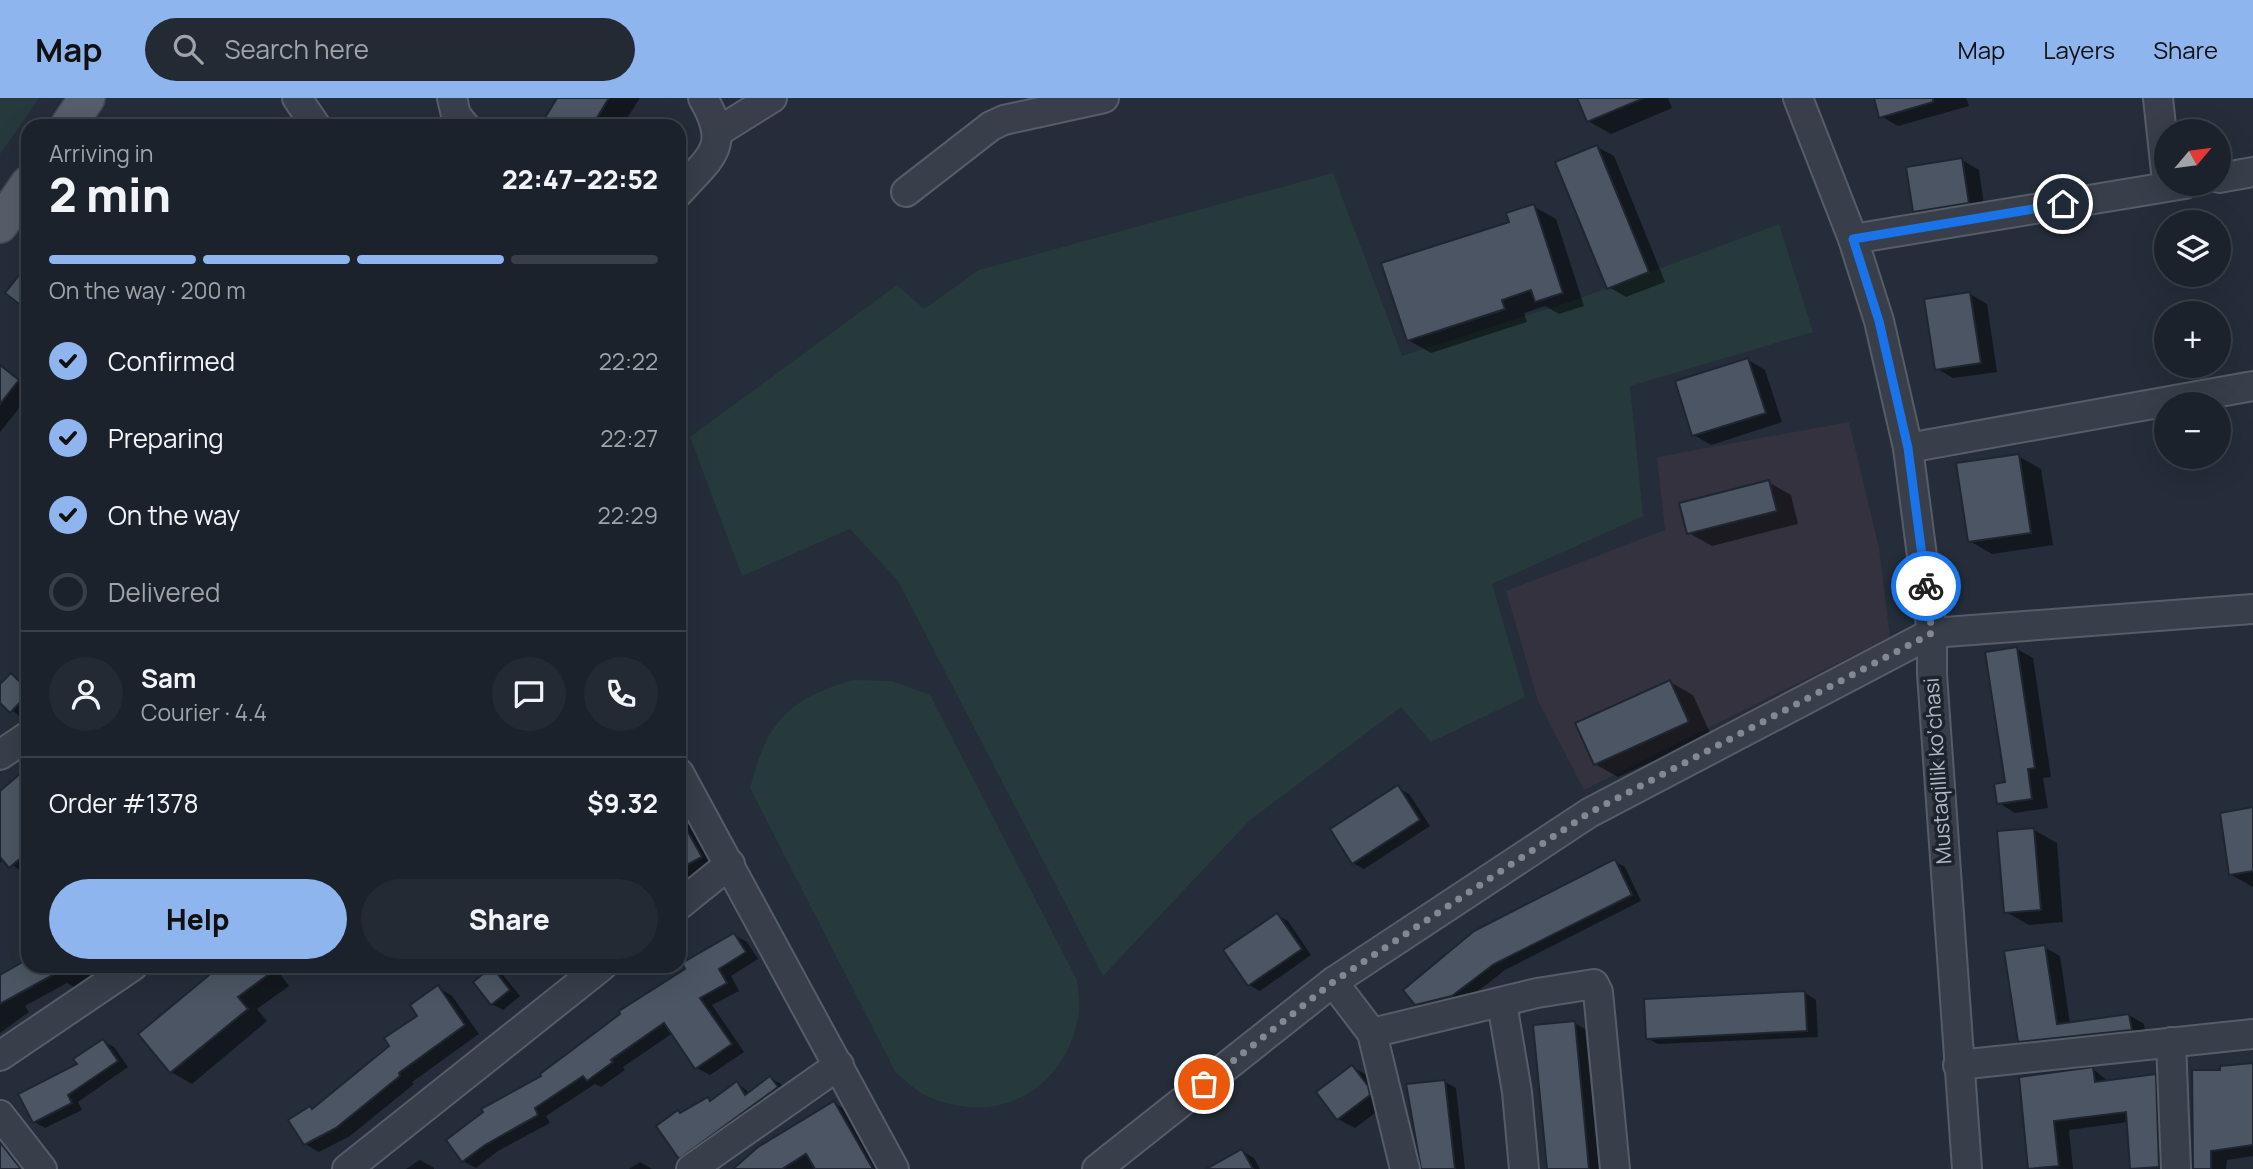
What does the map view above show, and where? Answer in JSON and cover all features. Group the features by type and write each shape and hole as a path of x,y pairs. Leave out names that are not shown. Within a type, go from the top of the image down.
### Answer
{"main road":[{"path":"73,119 87,98"},
{"path":"0,225 21,194"}],"street":[{"path":"297,98 311,119"},
{"path":"452,98 459,119"},
{"path":"703,98 719,131"},
{"path":"686,184 711,155 719,131 772,98"},
{"path":"906,192 991,126 1004,120 1104,98"},
{"name":"Mustaqillik ko‘chasi","path":"1798,98 1853,239 1879,321 1908,448 1932,633 1932,674 1967,1169"},
{"path":"2158,98 2162,119"},
{"path":"2231,176 2253,172"},
{"path":"1853,239 2154,184"},
{"path":"1908,448 2253,386"},
{"path":"1097,1169 1333,982 1589,813 1932,633 2253,609"},
{"path":"0,755 21,741"},
{"path":"686,785 894,1169"},
{"path":"686,899 730,864"},
{"path":"0,1056 123,973"},
{"path":"348,1169 593,973"},
{"path":"1333,982 1373,1033 1405,1169"},
{"path":"1373,1033 1588,983 1596,987 1615,1169"},
{"path":"1502,1003 1517,1092 1524,1169"},
{"path":"1958,1065 2253,1034"},
{"path":"2171,1042 2176,1169"},
{"path":"691,1169 839,1065"},
{"path":"0,1115 42,1169"}],"shaded area":[{"path":"0,98 39,98 24,119 21,119 21,124 0,154"},
{"path":"1333,173 1402,356 1578,299 1779,224 1813,332 1630,386 1643,516 1492,584 1525,697 1431,742 1401,707 1250,820 1103,976 898,581 850,529 742,576 690,437 897,285 924,309 979,270"},
{"path":"1849,422 1879,548 1890,637 1584,790 1538,701 1506,591 1665,530 1657,457"},
{"path":"852,680 892,681 930,695 1077,980 1079,1013 1070,1044 1058,1066 1042,1083 1023,1096 1001,1104 977,1107 952,1105 923,1094 896,1073 750,788 764,746 783,717 811,696"}],"building":[{"path":"557,98 609,98 596,119 544,119"},
{"path":"1577,98 1644,98 1587,122"},
{"path":"1874,98 1933,98 1933,102 1879,118"},
{"path":"1597,145 1649,272 1607,289 1555,162"},
{"path":"1962,158 1969,203 1913,212 1906,167"},
{"path":"1534,204 1563,293 1535,302 1531,290 1502,300 1505,309 1407,341 1381,263 1509,222 1506,213"},
{"path":"21,273 21,306 5,293"},
{"path":"1970,292 1981,363 1935,370 1924,299"},
{"path":"1748,358 1766,413 1692,436 1675,381"},
{"path":"0,365 19,380 0,404"},
{"path":"2019,454 2031,533 1968,542 1956,463"},
{"path":"1769,480 1777,511 1687,534 1679,503"},
{"path":"2017,647 2035,768 2028,769 2032,799 1997,804 1994,784 2005,782 1985,652"},
{"path":"11,673 21,683 21,701 10,713 0,703 0,684"},
{"path":"1670,680 1689,722 1594,765 1575,723"},
{"path":"21,773 21,858 9,868 0,857 0,791"},
{"path":"1398,785 1420,820 1352,864 1330,829"},
{"path":"2253,807 2253,871 2229,875 2220,813"},
{"path":"686,828 702,857 686,865"},
{"path":"2034,828 2041,910 2004,913 1997,831"},
{"path":"1615,859 1632,895 1494,964 1452,996 1415,1005 1403,990 1474,931"},
{"path":"1277,913 1302,949 1248,986 1223,950"},
{"path":"734,933 746,952 719,969 727,983 700,998 732,1044 695,1069 664,1023 611,1060 613,1062 587,1081 583,1076 535,1108 538,1115 485,1145 462,1162 446,1140 483,1112 481,1109 541,1076 540,1074 620,1014 619,1011 679,973 686,973 686,961"},
{"path":"2045,945 2057,1024 2129,1014 2132,1030 2018,1042 2004,951"},
{"path":"21,963 21,973 56,973 0,1004 0,975"},
{"path":"212,973 271,973 238,997 248,1009 170,1073 138,1034"},
{"path":"484,973 497,973 510,990 491,1005 473,982"},
{"path":"438,985 465,1025 399,1073 400,1076 336,1128 304,1145 288,1120 310,1106 312,1109 389,1046 384,1038 417,1016 410,1005"},
{"path":"1805,991 1807,1031 1646,1039 1644,999"},
{"path":"1575,1021 1589,1169 1547,1169 1533,1025"},
{"path":"103,1039 118,1061 68,1095 72,1103 33,1123 18,1094 77,1064 73,1059"},
{"path":"2253,1063 2253,1145 2211,1151 2211,1169 2193,1169 2192,1070 2220,1070 2220,1066"},
{"path":"1352,1065 1368,1086 1370,1095 1337,1120 1316,1092"},
{"path":"2093,1067 2095,1082 2156,1074 2159,1167 2130,1169 2126,1112 2054,1121 2059,1166 2028,1169 2019,1077"},
{"path":"770,1076 778,1087 679,1159 656,1126 678,1110 680,1113 708,1097 710,1101 737,1081 745,1095"},
{"path":"1445,1080 1455,1169 1421,1169 1406,1084"},
{"path":"834,1101 873,1169 815,1169 806,1154 782,1169 733,1169 758,1147"},
{"path":"0,1142 21,1169 0,1169"},
{"path":"1242,1149 1253,1169 1206,1169"}],"way so far":[{"path":"1204,1084 1333,982 1589,813 1932,633 1926,586"}],"route":[{"path":"1926,586 1908,448 1879,321 1853,239 2063,204"}]}
